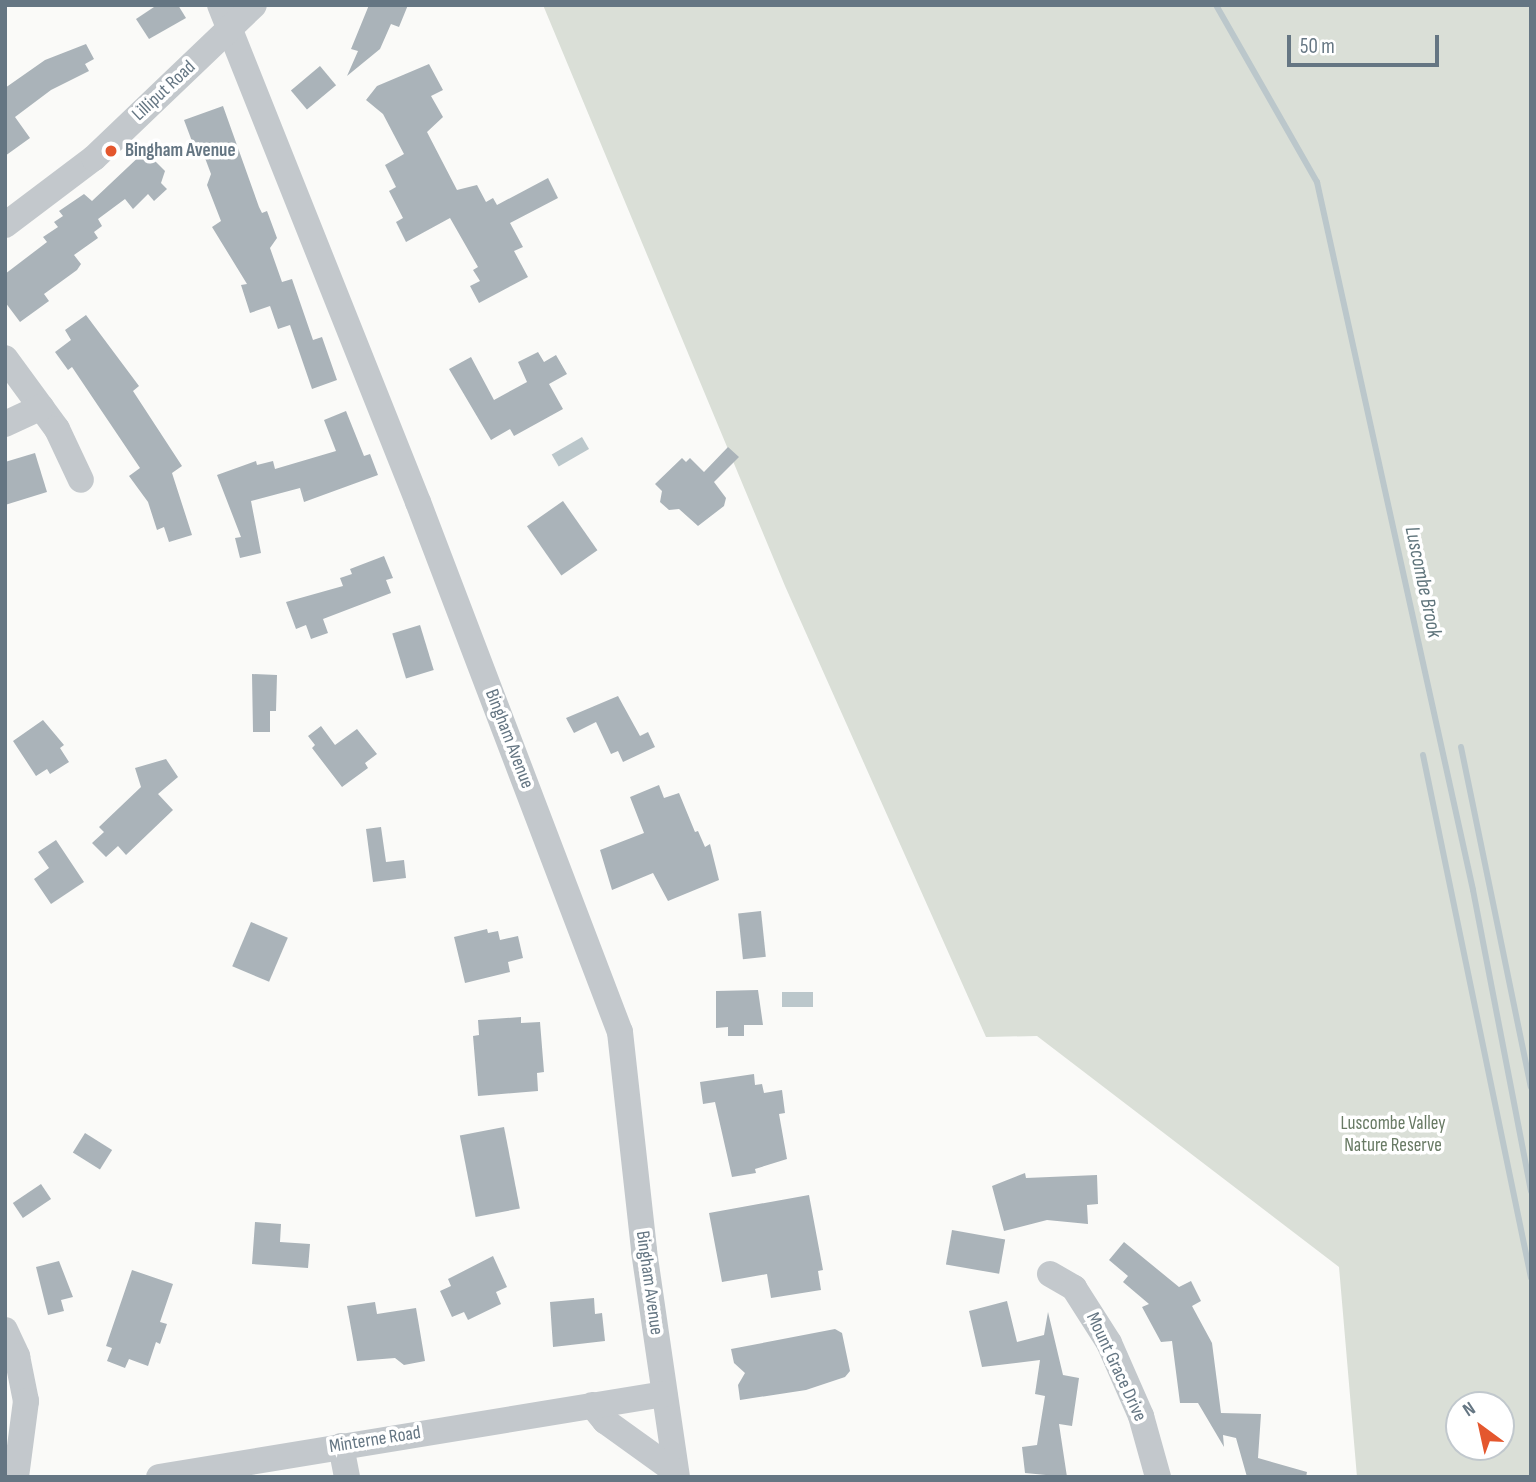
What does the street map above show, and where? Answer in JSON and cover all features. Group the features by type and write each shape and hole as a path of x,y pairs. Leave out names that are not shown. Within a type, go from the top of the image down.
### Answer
{"street":[{"name":"Lilliput Road","path":"5,225 94,158 224,18 254,5"},
{"name":"Bingham Avenue","path":"224,18 403,464 620,1032 676,1475"},
{"path":"5,358 57,429 81,480"},
{"path":"5,424 41,407"},
{"name":"Mount Grace Drive","path":"1050,1274 1074,1288 1109,1343 1141,1416 1158,1477"},
{"path":"5,1330 17,1356 26,1401 16,1477"},
{"name":"Minterne Road","path":"159,1477 664,1394"},
{"path":"592,1405 605,1421 676,1475"},
{"path":"341,1446 347,1477"}],"green space":[{"name":"Luscombe Valley Nature Reserve","path":"543,5 1531,5 1531,1477 1357,1477 1339,1267 1037,1036 986,1037 785,586"}],"shaded area":[{"path":"582,437 589,449 559,467 552,454"},
{"path":"782,992 813,992 813,1007 782,1007"}],"building":[{"path":"157,5 178,5 186,18 149,39 136,19"},
{"path":"369,5 408,5 399,27 391,24 380,49 347,76 358,51 351,49"},
{"path":"86,44 94,59 85,64 89,71 51,90 15,117 30,138 5,156 5,88 45,60"},
{"path":"429,64 443,90 431,96 443,117 427,132 457,190 477,185 486,202 493,198 497,205 548,178 558,198 510,223 523,247 514,251 528,277 479,303 470,286 480,281 473,270 478,267 450,218 406,242 396,222 403,218 389,191 396,187 385,165 404,154 383,114 366,100 377,86"},
{"path":"320,66 336,85 307,110 291,90"},
{"path":"223,106 259,207 262,213 267,211 277,238 270,248 282,282 292,279 313,340 322,337 337,380 312,389 290,325 278,329 270,306 250,313 241,285 247,284 212,227 221,221 207,185 211,174 199,142 193,144 184,120"},
{"path":"145,151 165,171 161,183 167,189 154,201 148,194 133,209 125,199 98,219 102,226 94,232 98,238 74,255 81,264 77,270 44,294 49,301 20,322 5,302 5,274 47,242 43,237 58,227 54,222 63,216 59,211 84,194 92,201"},
{"path":"86,315 139,386 133,391 182,466 172,473 192,535 169,542 164,527 157,530 148,502 129,476 140,468 72,367 68,370 55,352 71,340 65,330"},
{"path":"538,352 544,362 556,355 567,374 549,384 563,409 514,436 510,429 491,440 449,369 471,357 494,400 527,382 518,362"},
{"path":"346,411 364,456 370,454 378,475 304,502 300,488 251,501 261,553 240,558 235,538 241,537 217,475 256,461 257,465 273,461 275,469 336,451 324,420"},
{"path":"728,447 739,457 714,482 726,498 724,506 698,526 679,509 669,510 660,502 662,491 655,484 682,458 686,462 690,458 704,472"},
{"path":"35,453 47,492 5,505 5,462"},
{"path":"563,501 597,550 561,575 527,526"},
{"path":"384,556 393,578 386,580 391,593 323,619 328,633 311,639 306,625 296,629 286,602 343,586 340,578 352,574 350,569"},
{"path":"420,625 434,670 406,678 392,633"},
{"path":"252,674 277,675 276,711 270,711 270,732 253,732"},
{"path":"618,696 640,736 648,732 655,747 623,762 618,751 611,754 596,722 574,733 566,718"},
{"path":"43,720 64,745 60,748 69,762 50,774 47,769 36,776 13,741"},
{"path":"321,726 335,745 357,729 377,754 365,763 368,768 342,787 312,748 315,745 308,736"},
{"path":"166,759 178,777 158,794 173,810 126,855 118,846 106,857 92,843 104,832 99,827 141,787 135,768"},
{"path":"659,785 664,798 679,793 695,832 698,831 705,847 710,844 719,880 668,901 653,873 612,890 600,850 644,833 630,797"},
{"path":"381,827 386,862 404,860 406,878 373,882 366,829"},
{"path":"56,840 84,882 51,904 34,879 49,868 38,852"},
{"path":"761,911 766,957 743,959 738,913"},
{"path":"251,922 288,938 269,982 232,966"},
{"path":"487,929 488,933 498,931 500,940 518,936 523,958 508,962 510,972 465,983 454,937"},
{"path":"758,990 763,1025 744,1025 744,1036 728,1036 728,1027 716,1028 716,991"},
{"path":"521,1017 521,1023 540,1022 544,1072 537,1073 538,1091 478,1096 473,1036 479,1035 478,1020"},
{"path":"754,1074 755,1085 762,1084 764,1093 782,1090 785,1113 779,1114 787,1159 755,1169 756,1173 732,1177 715,1102 703,1104 700,1082"},
{"path":"504,1127 520,1208 476,1217 460,1136"},
{"path":"85,1133 112,1150 100,1169 73,1153"},
{"path":"1025,1173 1026,1178 1097,1175 1098,1204 1087,1205 1088,1224 1047,1220 1004,1231 992,1186"},
{"path":"41,1184 51,1199 23,1218 13,1203"},
{"path":"809,1195 823,1270 818,1271 821,1290 771,1298 767,1274 722,1282 709,1213"},
{"path":"255,1222 281,1224 280,1242 310,1244 308,1268 252,1264"},
{"path":"952,1230 1005,1239 999,1274 946,1264"},
{"path":"1124,1242 1179,1287 1191,1281 1201,1301 1192,1306 1212,1343 1221,1413 1261,1414 1258,1458 1307,1472 1306,1477 1247,1477 1236,1438 1223,1435 1224,1447 1198,1403 1180,1403 1172,1341 1161,1342 1142,1307 1149,1304 1123,1282 1128,1276 1109,1260"},
{"path":"493,1256 507,1287 496,1292 501,1304 468,1320 464,1312 452,1317 440,1291 451,1286 448,1279"},
{"path":"59,1261 73,1297 61,1300 64,1311 48,1315 36,1267"},
{"path":"132,1270 173,1284 160,1322 167,1324 160,1344 156,1342 148,1366 129,1359 125,1368 107,1361 112,1348 106,1346"},
{"path":"594,1298 595,1314 602,1313 605,1341 553,1347 550,1302"},
{"path":"1007,1301 1017,1342 1044,1335 1048,1312 1063,1375 1079,1378 1072,1426 1059,1424 1067,1477 1025,1473 1022,1447 1037,1445 1045,1396 1035,1394 1040,1360 982,1367 969,1311"},
{"path":"375,1302 377,1314 416,1308 425,1361 404,1365 395,1358 357,1361 347,1306"},
{"path":"835,1329 842,1333 850,1371 845,1377 806,1390 740,1400 738,1385 745,1373 734,1363 731,1349"}],"waterway":[{"name":"Luscombe Brook","path":"1216,5 1317,182 1473,890 1531,1191"},
{"path":"1461,747 1531,1087"},
{"path":"1423,755 1531,1278"}],"place":[{"name":"Bingham Avenue","path":"111,151"}]}
